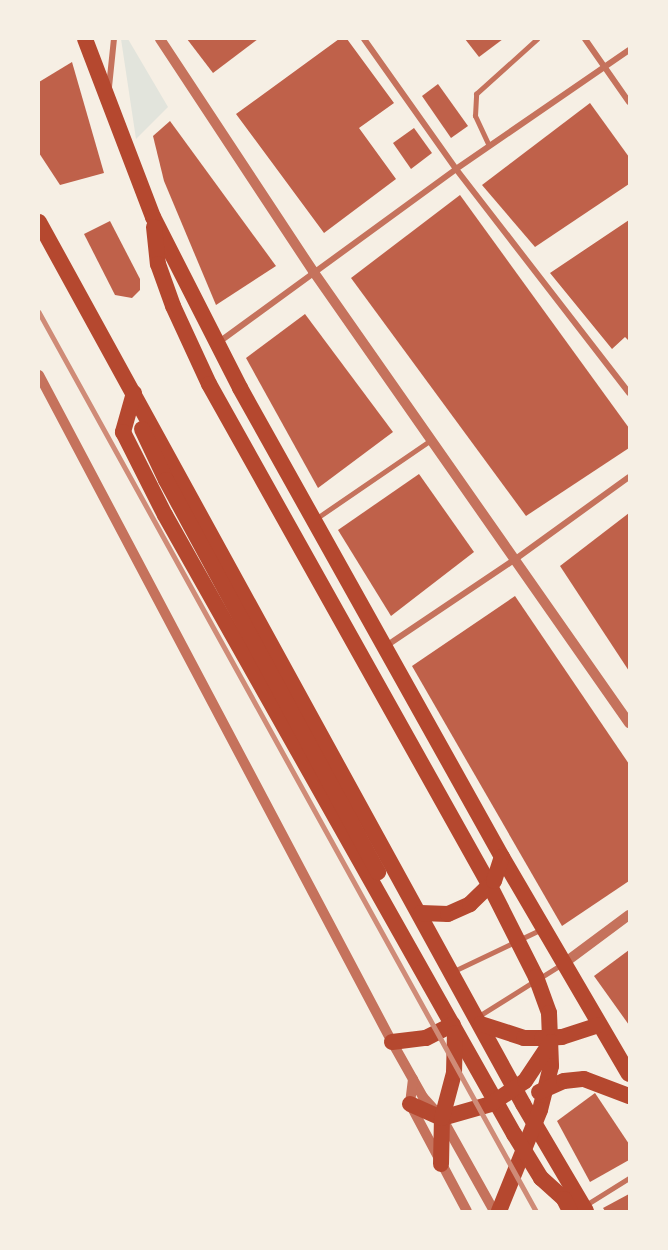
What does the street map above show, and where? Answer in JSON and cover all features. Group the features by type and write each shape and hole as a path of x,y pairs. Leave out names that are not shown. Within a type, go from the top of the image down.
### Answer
{"highway":[{"path":"85,39 153,218 218,342 384,647 563,964 629,1074"},
{"path":"153,218 158,264 172,306 259,478 520,941 549,1013 552,1041 551,1066 540,1110 498,1208"},
{"path":"39,222 421,914 580,1209"},
{"path":"134,393 137,416 149,444 223,586 427,962 453,1024 456,1058 448,1099 449,1116 441,1164"},
{"path":"134,393 123,432 165,515 514,1134 541,1178 564,1199 580,1209"},
{"path":"421,914 448,915 471,904 494,881 502,857"},
{"path":"479,1021 524,1038 562,1037 598,1024"},
{"path":"393,1042 416,1041 453,1024"},
{"path":"410,1104 449,1116 491,1104 525,1081 552,1041"},
{"path":"523,1104 558,1083 584,1079 629,1096"}],"street":[{"path":"108,96 114,39"},
{"path":"160,39 313,271 517,558 629,723"},
{"path":"364,39 456,170 629,393"},
{"path":"585,39 629,102"},
{"path":"218,342 313,271 629,50"},
{"path":"39,375 423,1097 449,1116 498,1208"},
{"path":"384,647 517,558 629,477"},
{"path":"563,964 629,915"},
{"path":"413,1078 410,1104 467,1211"}],"lane":[{"path":"489,146 475,116 476,94 537,39"},
{"path":"314,520 433,439"},
{"path":"452,972 543,929"},
{"path":"479,1021 563,964"},
{"path":"580,1209 629,1178"}],"shaded area":[{"path":"121,39 128,39 168,107 136,139"}],"building":[{"path":"187,39 258,39 213,73"},
{"path":"339,39 347,39 394,103 359,128 396,179 324,233 236,114"},
{"path":"465,39 503,39 479,57"},
{"path":"72,62 104,173 60,185 39,153 39,82"},
{"path":"438,84 468,126 451,138 422,96"},
{"path":"590,103 629,157 629,184 535,247 482,185"},
{"path":"170,121 276,266 216,305 164,181 153,136"},
{"path":"414,128 432,153 411,169 393,143"},
{"path":"460,195 629,428 629,448 526,516 351,278"},
{"path":"629,220 629,341 625,337 612,349 550,273"},
{"path":"110,221 140,279 140,290 132,298 115,295 84,234"},
{"path":"305,314 393,432 318,488 246,358"},
{"path":"419,474 474,552 391,616 338,530"},
{"path":"629,513 629,671 560,566"},
{"path":"515,596 629,764 629,881 562,926 412,666"},
{"path":"629,950 629,1025 594,976"},
{"path":"595,1093 629,1144 629,1160 590,1182 557,1121"},
{"path":"629,1194 629,1211 605,1211 603,1208"}],"railway":[{"path":"39,312 536,1211"}]}
